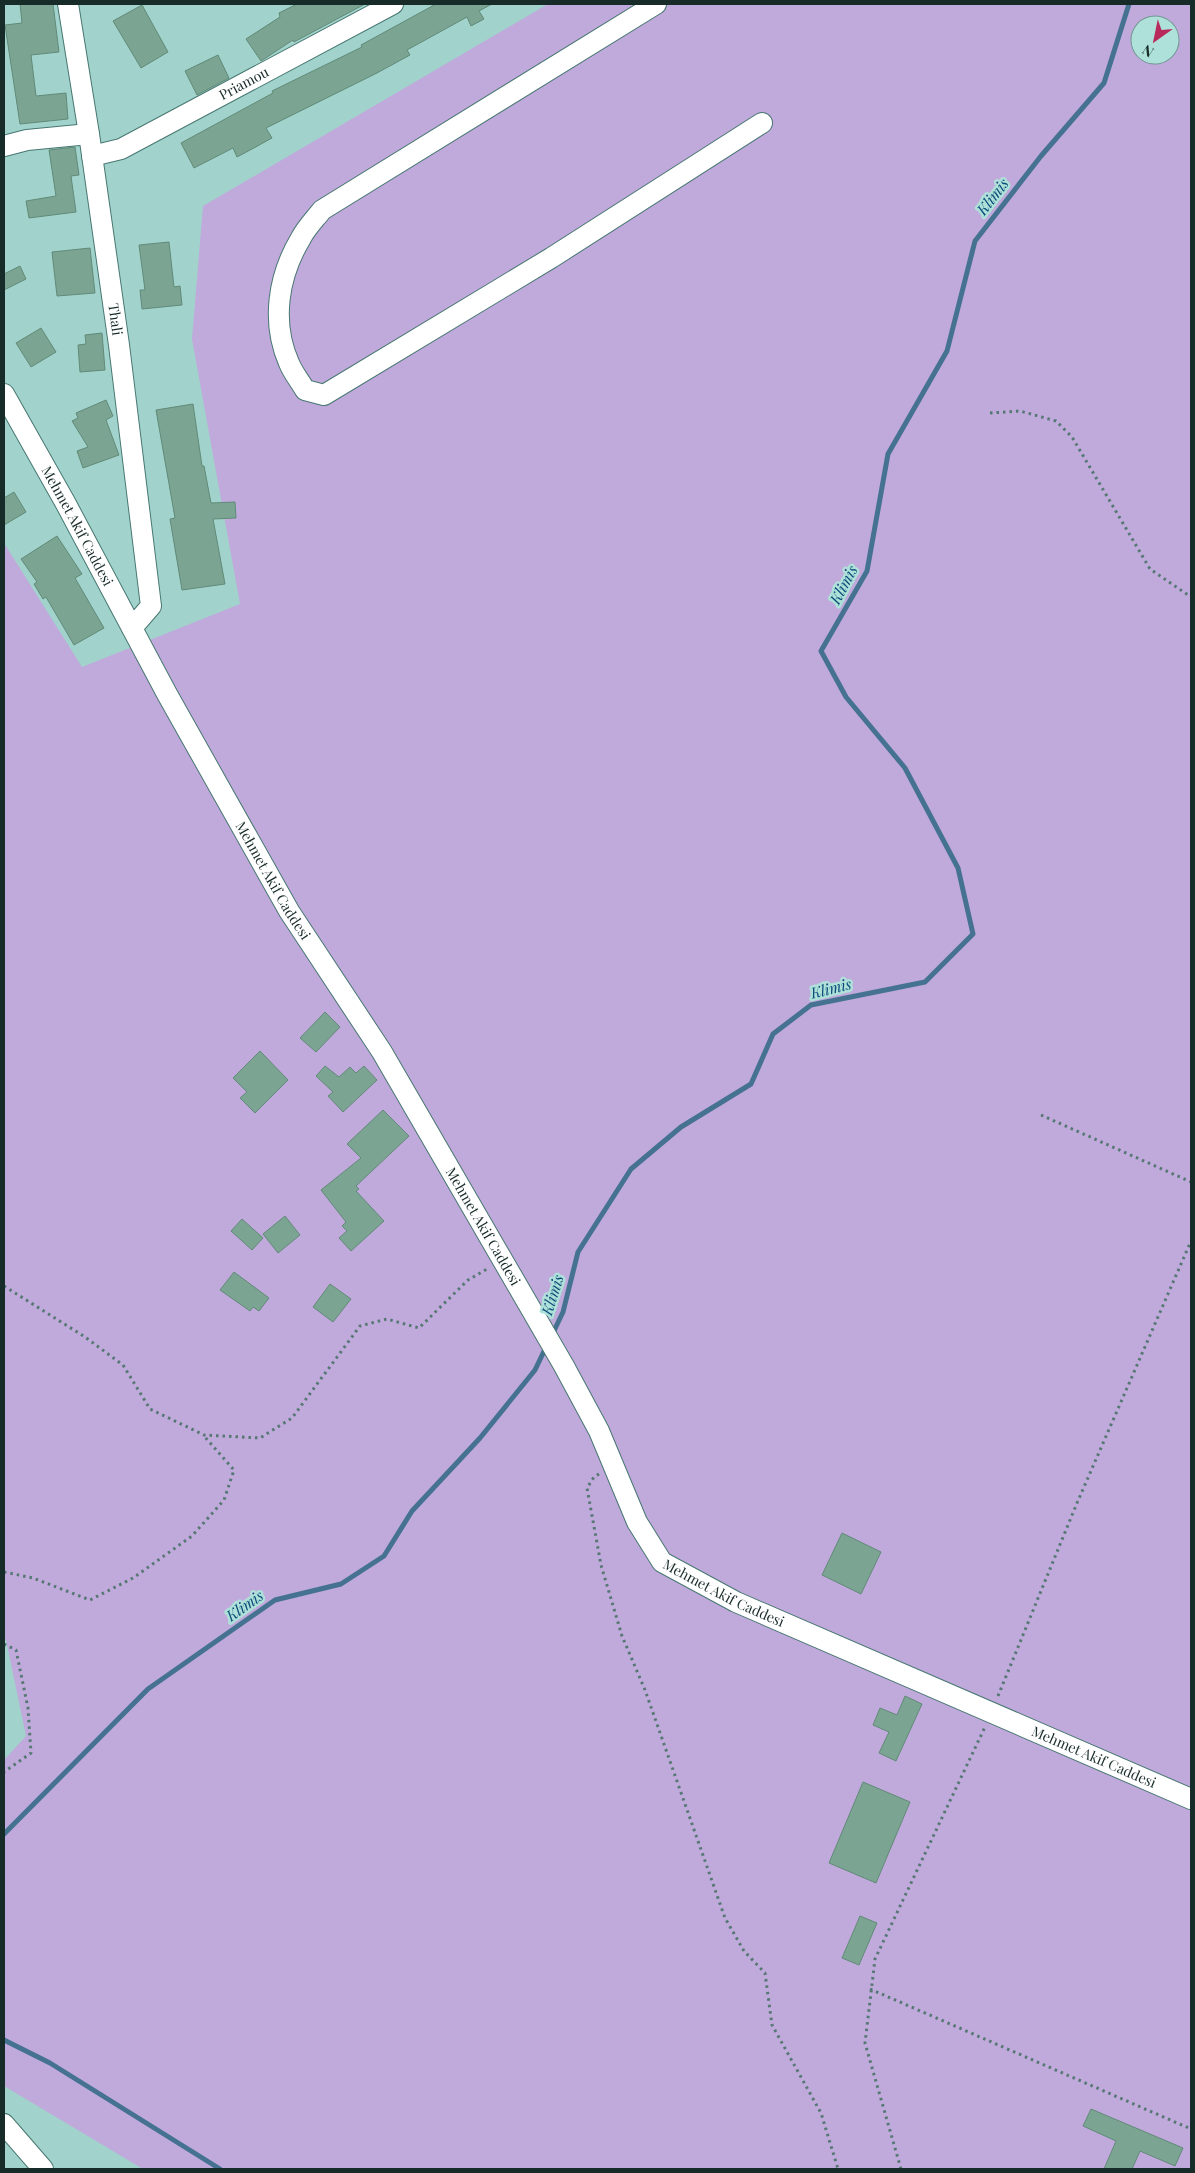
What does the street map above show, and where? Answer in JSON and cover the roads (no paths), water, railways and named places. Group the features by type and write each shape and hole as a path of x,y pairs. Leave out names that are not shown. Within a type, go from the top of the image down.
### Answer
{"street":[{"name":"Priamou","path":"92,156 121,149 393,4"},
{"path":"656,4 322,210 301,236 285,268 278,301 281,340 290,365 305,390 324,395 551,258 762,123"},
{"name":"Thali","path":"73,6 150,606 132,628"},
{"path":"4,146 27,140 89,134"},
{"name":"Mehmet Akif Caddesi","path":"4,394 289,911 382,1052 564,1366 599,1431 637,1522 662,1562 736,1602 1191,1799"},
{"path":"4,2124 43,2169"}],"waterway":[{"name":"Klimis","path":"552,1335 563,1312 578,1252 631,1169 681,1127 751,1084 773,1034 811,1005 925,982 973,934 958,868 905,768 846,697 821,651 867,571 888,454 947,351 975,241 1041,156 1104,83 1129,4"},
{"name":"Klimis","path":"4,1834 148,1689 275,1600 341,1584 384,1556 412,1511 480,1438 535,1370 546,1347"},
{"path":"4,2040 50,2063 220,2169"}]}
